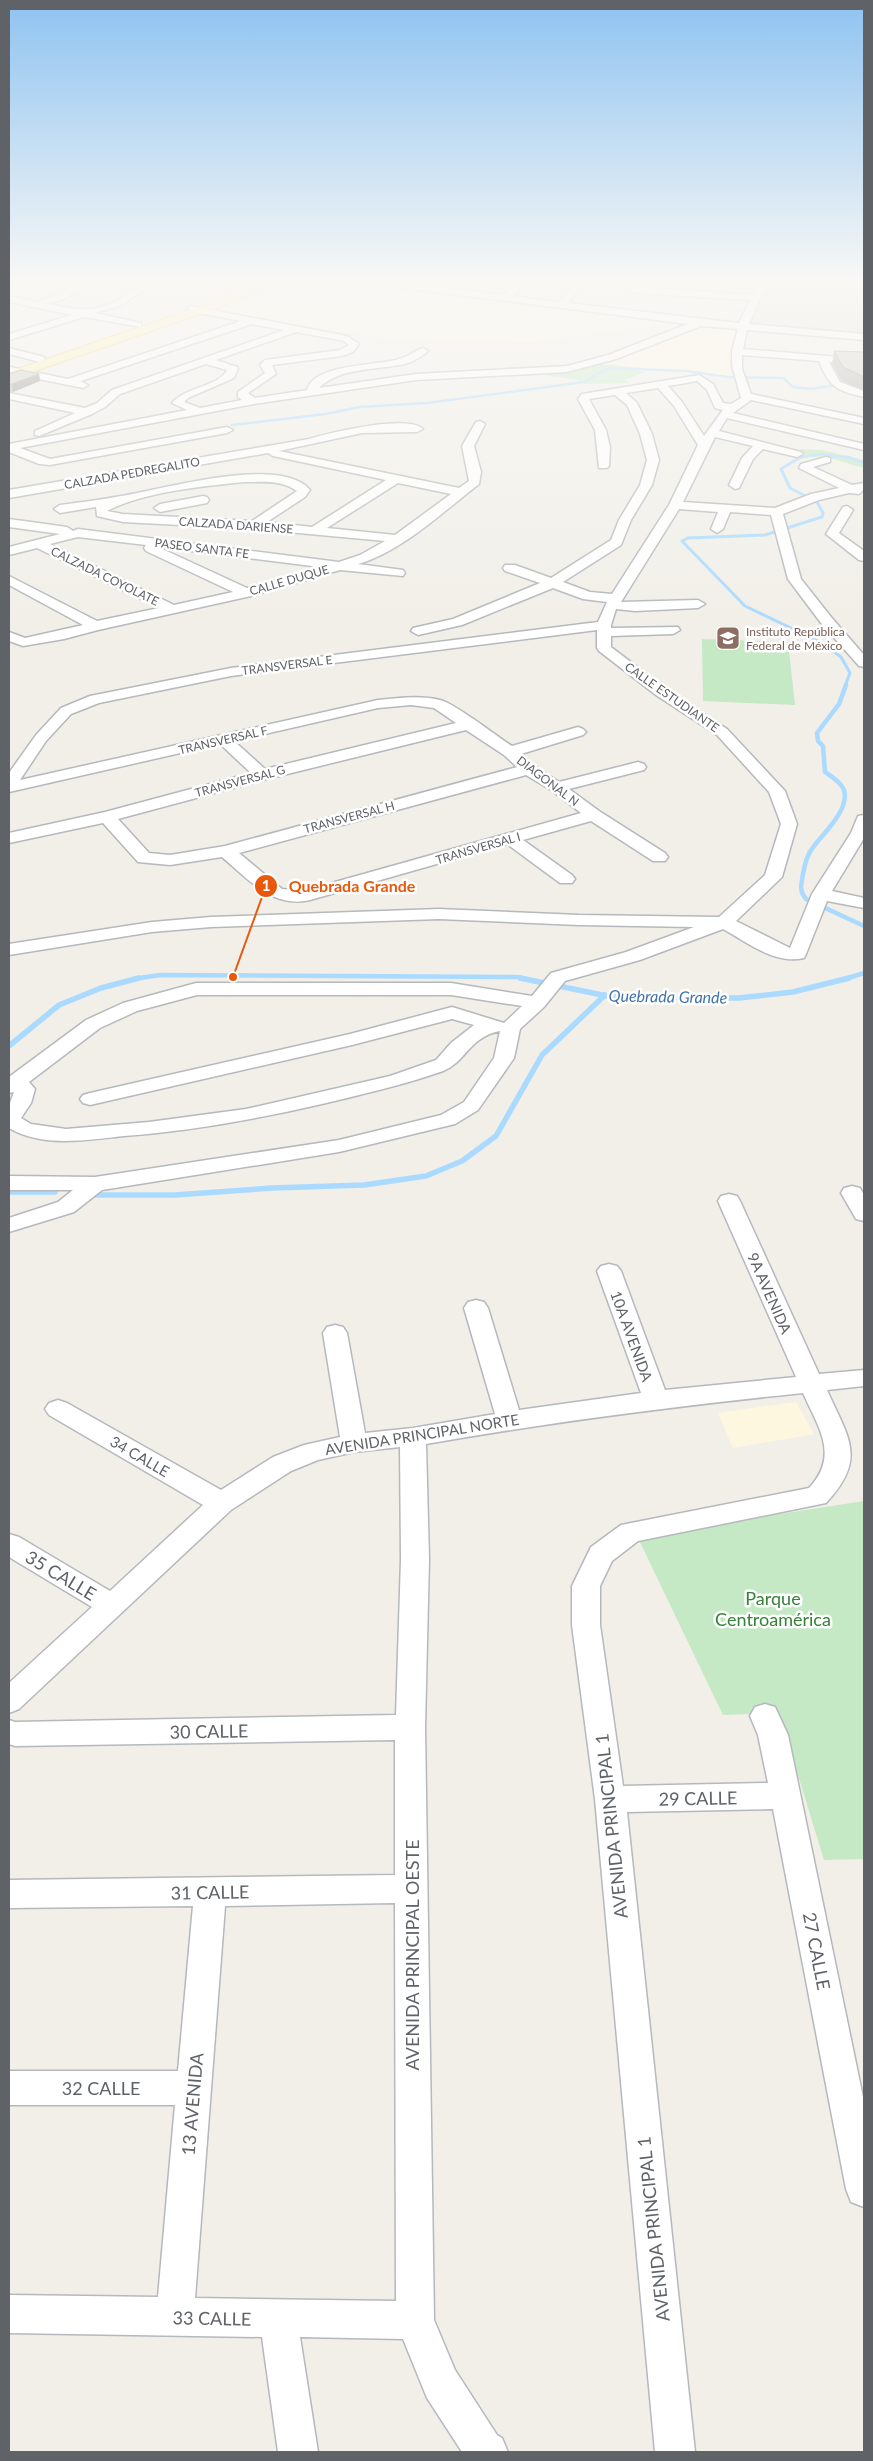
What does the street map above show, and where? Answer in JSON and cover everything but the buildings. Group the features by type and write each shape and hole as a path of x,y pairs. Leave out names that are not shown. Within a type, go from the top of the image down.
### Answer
{"street":[{"path":"9,396 88,412"},
{"path":"9,447 88,412 104,404 112,396"},
{"path":"184,396 177,403 201,412"},
{"path":"243,396 254,401"},
{"path":"9,447 289,396"},
{"path":"587,396 584,399 595,416 603,435 606,449 603,466"},
{"path":"418,631 457,622 553,583 616,542 625,520 646,485 653,460 646,434 632,403 623,396"},
{"path":"671,396 704,446"},
{"path":"715,396 719,406 728,411 864,447"},
{"path":"604,628 616,599 675,505 704,446 728,411 742,403 746,396 864,421"},
{"path":"17,409 34,402"},
{"name":"CALLE DUQUE","path":"9,636 22,642 64,635 95,626 246,593 365,558 398,540 474,482 475,472 468,446 480,424"},
{"path":"262,451 310,442 347,430 384,427 417,429"},
{"path":"9,447 43,462 50,462 227,430"},
{"path":"713,433 797,454"},
{"path":"735,485 748,458 760,444"},
{"name":"CALZADA PEDREGALITO","path":"9,494 262,451 460,492"},
{"path":"826,460 805,466 805,468 851,488 864,497"},
{"path":"60,509 241,478 274,479 301,486 304,490 301,494 255,525"},
{"path":"316,530 396,479"},
{"path":"779,525 815,498 864,486"},
{"path":"815,498 858,516"},
{"name":"CALZADA DARIENSE","path":"120,500 100,511 104,514 123,518 255,525 398,540"},
{"path":"123,518 154,509 203,500"},
{"path":"675,505 725,509 779,525"},
{"path":"717,529 725,509"},
{"path":"846,510 832,534 864,557"},
{"path":"9,523 78,533"},
{"path":"779,525 795,579 826,620 864,663"},
{"name":"PASEO SANTA FE","path":"9,551 78,533 398,573"},
{"path":"143,541 148,547 246,593"},
{"name":"CALZADA COYOLATE","path":"38,543 172,609"},
{"path":"510,568 588,596 616,599 692,591"},
{"path":"9,580 95,626"},
{"path":"616,599 635,607 698,604"},
{"name":"TRANSVERSAL E","path":"9,786 41,738 66,711 95,699 231,672 604,628 673,630"},
{"name":"CALLE ESTUDIANTE","path":"13,1084 25,1089 21,1103 9,1120 25,1129 66,1135 149,1128 246,1115 396,1081 443,1064 458,1047 479,1030 501,1026 541,998 558,977 633,956 724,922 773,877 789,824 777,790 722,732 661,692 604,648 604,628"},
{"name":"TRANSVERSAL F","path":"9,786 224,740 378,704 411,701 438,704"},
{"name":"DIAGONAL N","path":"438,704 471,724 510,752 528,769 558,788 593,815 659,857"},
{"name":"TRANSVERSAL G","path":"9,838 107,817 262,775 471,724"},
{"path":"510,752 578,732"},
{"path":"224,740 262,775"},
{"path":"558,788 638,767"},
{"name":"TRANSVERSAL H","path":"107,817 144,858 170,860 226,851 528,769"},
{"name":"TRANSVERSAL I","path":"226,851 276,893 288,896 304,896 593,815"},
{"path":"9,950 107,933 211,922 439,914 579,920 724,922 784,954 794,955 797,954 817,905 859,833 864,820"},
{"path":"511,839 566,879"},
{"path":"817,905 864,903"},
{"path":"13,1084 93,1024 130,1007 196,990 451,989 541,998"},
{"path":"9,1183 95,1184 339,1146 448,1120 471,1106 504,1058 501,1026 452,1013 352,1039 90,1099"},
{"path":"9,1225 66,1207 95,1184"},
{"path":"852,1193 864,1214"},
{"name":"9A AVENIDA","path":"729,1201 811,1385"},
{"name":"10A AVENIDA","path":"608,1271 656,1400"},
{"path":"476,1308 509,1420"},
{"path":"335,1333 354,1443"},
{"name":"AVENIDA PRINCIPAL NORTE","path":"9,1701 222,1504 282,1464 313,1452 354,1443 413,1437 509,1420 656,1400 864,1378"},
{"name":"AVENIDA PRINCIPAL 1","path":"675,2452 610,1800 586,1625 586,1586 601,1554 630,1532 817,1496 833,1480 838,1461 839,1445 811,1385"},
{"name":"34 CALLE","path":"58,1409 222,1504"},
{"name":"AVENIDA PRINCIPAL OESTE","path":"413,1437 415,1559 410,1728 415,2320 441,2384 483,2449 488,2452"},
{"name":"35 CALLE","path":"9,1544 113,1606"},
{"name":"27 CALLE","path":"765,1716 773,1735 786,1796 864,2189"},
{"name":"30 CALLE","path":"9,1732 15,1734 410,1728"},
{"name":"29 CALLE","path":"610,1800 786,1796"},
{"name":"31 CALLE","path":"9,1894 411,1890"},
{"name":"13 AVENIDA","path":"175,2317 210,1892"},
{"name":"32 CALLE","path":"9,2088 194,2088"},
{"name":"33 CALLE","path":"9,2314 415,2320"},
{"path":"278,2318 298,2452"}],"shaded area":[{"path":"796,1402 814,1434 733,1448 718,1413"}],"green space":[{"path":"801,449 822,450 860,459 864,461 864,468 833,459 809,456 799,452"},
{"path":"702,639 788,642 795,705 703,701"},
{"name":"Parque Centroamérica","path":"864,1501 864,1859 824,1860 779,1713 723,1715 637,1536"}],"waterway":[{"path":"232,425 325,414 360,407 427,403 480,396"},
{"name":"Quebrada Grande","path":"800,457 821,454 849,458"},
{"name":"Quebrada Grande","path":"800,457 781,469 790,488 817,502 823,513 822,517 765,535 688,538 682,541 745,606 822,643 841,657 850,673 845,686"},
{"name":"Quebrada Grande","path":"849,458 864,463"},
{"name":"Quebrada Grande","path":"846,685 839,704 817,733 818,741 823,746 825,772 843,787 845,797 840,813 810,852 801,887 806,899 864,926"},
{"name":"Quebrada Grande","path":"845,979 864,973"},
{"name":"Quebrada Grande","path":"138,978 160,975 517,977 526,979"},
{"name":"Quebrada Grande","path":"9,1046 59,1005 101,988 138,978"},
{"name":"Quebrada Grande","path":"133,979 138,978"},
{"name":"Quebrada Grande","path":"520,978 605,995"},
{"name":"Quebrada Grande","path":"845,979 849,978"},
{"name":"Quebrada Grande","path":"605,995 739,998 793,992 845,979"},
{"path":"95,1195 175,1195 272,1188 364,1185 426,1176 462,1161 496,1136 542,1055 605,995"},
{"path":"9,1192 55,1192"}],"place":[{"name":"Instituto República Federal de México","path":"728,638"},
{"name":"Quebrada Grande","path":"233,977"}]}
